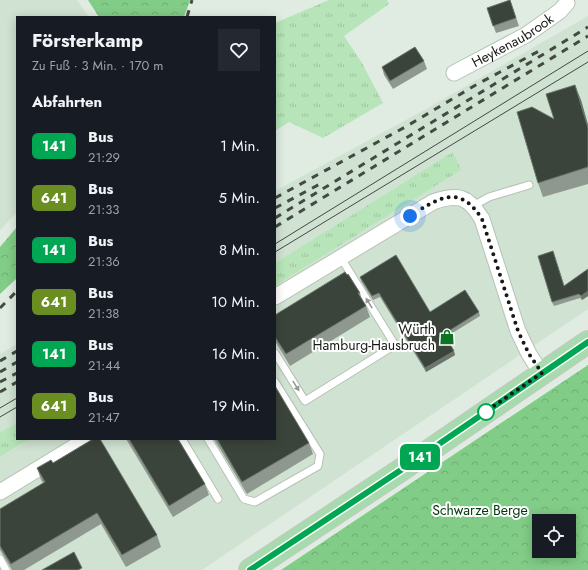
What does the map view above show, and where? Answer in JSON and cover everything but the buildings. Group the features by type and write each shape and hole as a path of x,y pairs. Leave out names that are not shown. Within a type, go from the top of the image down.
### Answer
{"main road":[{"path":"250,570 588,342"}],"street":[{"name":"Heykenaubrook","path":"454,74 526,35 560,11 567,1"},
{"path":"276,296 433,202 448,197 459,197 473,206 482,219 523,344 542,373"},
{"path":"0,492 85,440"}],"lane":[{"path":"473,206 490,198 528,185"},
{"path":"276,356 305,401 395,345 341,258"},
{"path":"209,440 244,499 255,502 318,466 320,454 276,384"},
{"path":"183,440 218,499"},
{"path":"0,559 6,570"}],"shaded area":[{"path":"0,0 77,0 88,16 16,16 16,213 0,230"},
{"path":"588,16 588,309 202,570 0,570 0,457 27,440 276,440 276,285 461,170 453,153 276,262 276,190 426,109"},
{"path":"16,345 16,424 0,432 0,354"}],"green space":[{"path":"88,0 190,0 184,16 98,16"},
{"path":"329,0 387,0 389,4 344,36 362,63 383,103 323,138 289,122 276,130 276,23"},
{"path":"453,152 461,170 276,285 276,262"},
{"path":"16,228 16,279 0,294 0,247"},
{"name":"Schwarze Berge","path":"588,365 588,570 281,570"},
{"path":"16,424 16,440 27,440 0,457 0,432"}],"tram line":[{"path":"276,243 588,51"},
{"path":"276,251 588,62"},
{"path":"0,408 16,399"},
{"path":"0,417 16,408"}],"railway":[{"path":"187,16 192,0"},
{"path":"276,217 588,27"},
{"path":"276,226 588,36"},
{"path":"276,197 407,126 474,86 539,51"},
{"path":"276,207 320,184"},
{"path":"0,308 16,292"},
{"path":"0,361 16,352"},
{"path":"0,372 16,363"},
{"path":"0,382 16,374"},
{"path":"0,392 16,383"}],"bus line":[{"name":"141","path":"250,570 401,470 588,342"}],"place":[{"name":"Würth Hamburg-Hausbruch","path":"447,337"}],"route":[{"path":"410,216 433,202 448,197 459,197 473,206 482,219 523,344 542,373 486,412"}]}
